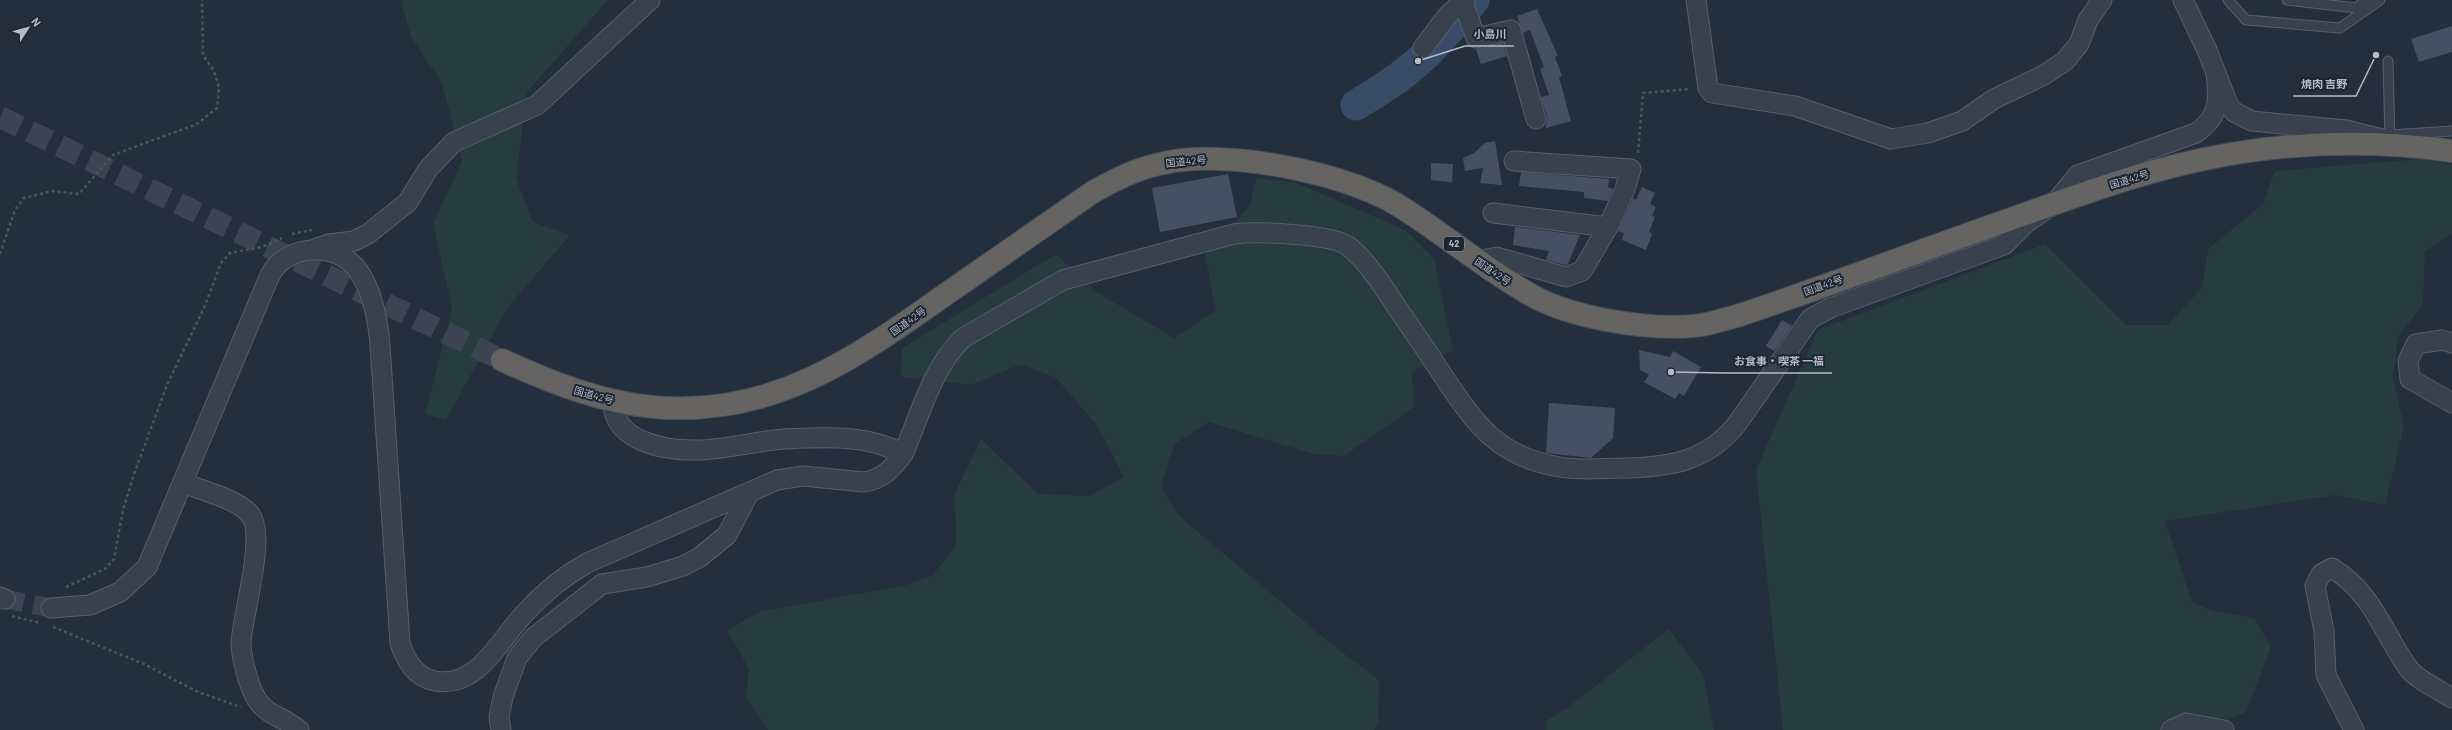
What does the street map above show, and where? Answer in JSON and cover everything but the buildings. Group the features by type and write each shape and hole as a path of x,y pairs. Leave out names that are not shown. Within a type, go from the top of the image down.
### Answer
{"highway":[{"name":"国道42号","path":"502,360 558,384 613,401 655,407 704,406 765,396 812,380 868,349 1093,192 1127,173 1164,163 1194,159 1243,160 1352,184 1396,204 1510,283 1554,306 1607,320 1693,326 1713,323 1771,304 2054,204 2164,169 2231,154 2267,148 2320,145 2413,146 2452,151"}],"street":[{"path":"45,612 90,605 120,592 147,567 274,270 290,255 329,244 354,241 368,234 408,202 428,169 454,142 537,105 650,0"},
{"path":"1696,0 1708,88 1712,93 1795,106 1833,118 1880,136 1891,138 1928,133 1962,121 1994,99 2044,75 2065,61 2079,44 2090,15 2102,0"},
{"path":"2183,0 2228,104 2242,117 2267,123 2346,130 2390,138 2413,146"},
{"path":"1423,48 1447,16 1464,1 1476,38 1511,30 1536,119"},
{"path":"314,249 339,255 356,269 370,293 375,309 380,345 397,630 400,643 408,663 423,676 444,682 461,679 482,664 526,612 573,571 790,476 852,481 873,481 889,471 903,454 943,361 963,338 1063,280 1155,256 1214,238 1260,232 1339,242 1351,248 1387,292 1477,425 1510,450 1542,463 1562,468 1657,467 1675,464 1701,455 1728,436 1810,319 1830,308 2004,245 2027,222 2054,204 2078,175 2123,157 2184,138 2207,125 2216,111 2218,98 2216,74"},
{"path":"1477,261 1497,257 1560,276 1572,276 1582,271 1608,227 1625,189 1631,169 1514,160"},
{"path":"1493,213 1608,227"},
{"path":"2452,343 2442,340 2416,344 2408,361 2410,379 2452,403"},
{"path":"613,401 614,414 628,433 638,439 671,448 700,450 764,441 843,439 875,441 903,454"},
{"path":"183,483 238,505 253,518 256,533 255,547 241,643 244,661 252,691 260,704 299,730"},
{"path":"501,730 498,717 507,684 519,655 533,638 602,584 647,577 683,566 700,557 727,535 749,493"},
{"path":"2354,730 2326,675 2324,631 2315,586 2321,574 2332,568 2344,576 2374,608 2410,670 2452,698"},
{"path":"2171,730 2186,723 2224,730"}],"lane":[{"path":"2228,0 2246,20 2340,28 2380,0"},
{"path":"2287,0 2356,8 2367,0"},
{"path":"2388,61 2390,138 2452,131"}],"path":[{"path":"0,254 15,210 24,198 52,191 79,194 113,154 197,124 217,108 219,88 214,72 203,55 202,0"},
{"path":"1631,169 1637,160 1643,93 1708,88"},
{"path":"289,235 298,231 318,229"},
{"path":"62,588 84,581 105,569 114,559 123,510 134,474 167,385 204,308 221,263 230,254 236,251 262,247 285,237"},
{"path":"4,604 37,622 101,645 198,692 242,708"},
{"path":"37,622 45,612"}],"green space":[{"path":"401,0 608,0 527,92 516,178 533,222 570,235 508,307 446,420 425,414 452,308 433,224 462,161 442,83 411,37"},
{"path":"2422,159 2452,165 2452,234 2425,251 2423,305 2398,336 2393,377 2404,426 2385,505 2336,495 2165,521 2192,602 2212,611 2254,618 2271,647 2246,712 2199,730 1783,730 1756,470 1818,330 2045,244 2126,325 2167,325 2202,288 2208,249 2263,204 2275,171"},
{"path":"1256,178 1297,183 1405,230 1434,259 1453,350 1412,372 1414,407 1344,456 1313,454 1209,422 1174,444 1161,488 1179,516 1330,643 1379,680 1378,724 1374,730 768,730 746,697 749,669 727,630 762,611 903,586 933,575 956,545 955,493 981,439 1038,494 1090,496 1124,477 1097,425 1056,378 1021,364 971,385 901,377 902,348 1056,254 1098,293 1174,338 1216,310 1205,255 1250,206"},
{"path":"1669,629 1703,674 1714,730 1547,730 1546,721 1567,708"}],"waterway":[{"path":"1356,105 1387,86 1425,56 1474,0"}],"tunnel":[{"path":"0,117 502,360"},
{"path":"5,599 51,608"}],"place":[{"name":"焼肉 吉野","path":"2376,55"},
{"name":"小島川","path":"1418,61"},
{"name":"お食事・喫茶 一福","path":"1671,372"}]}
